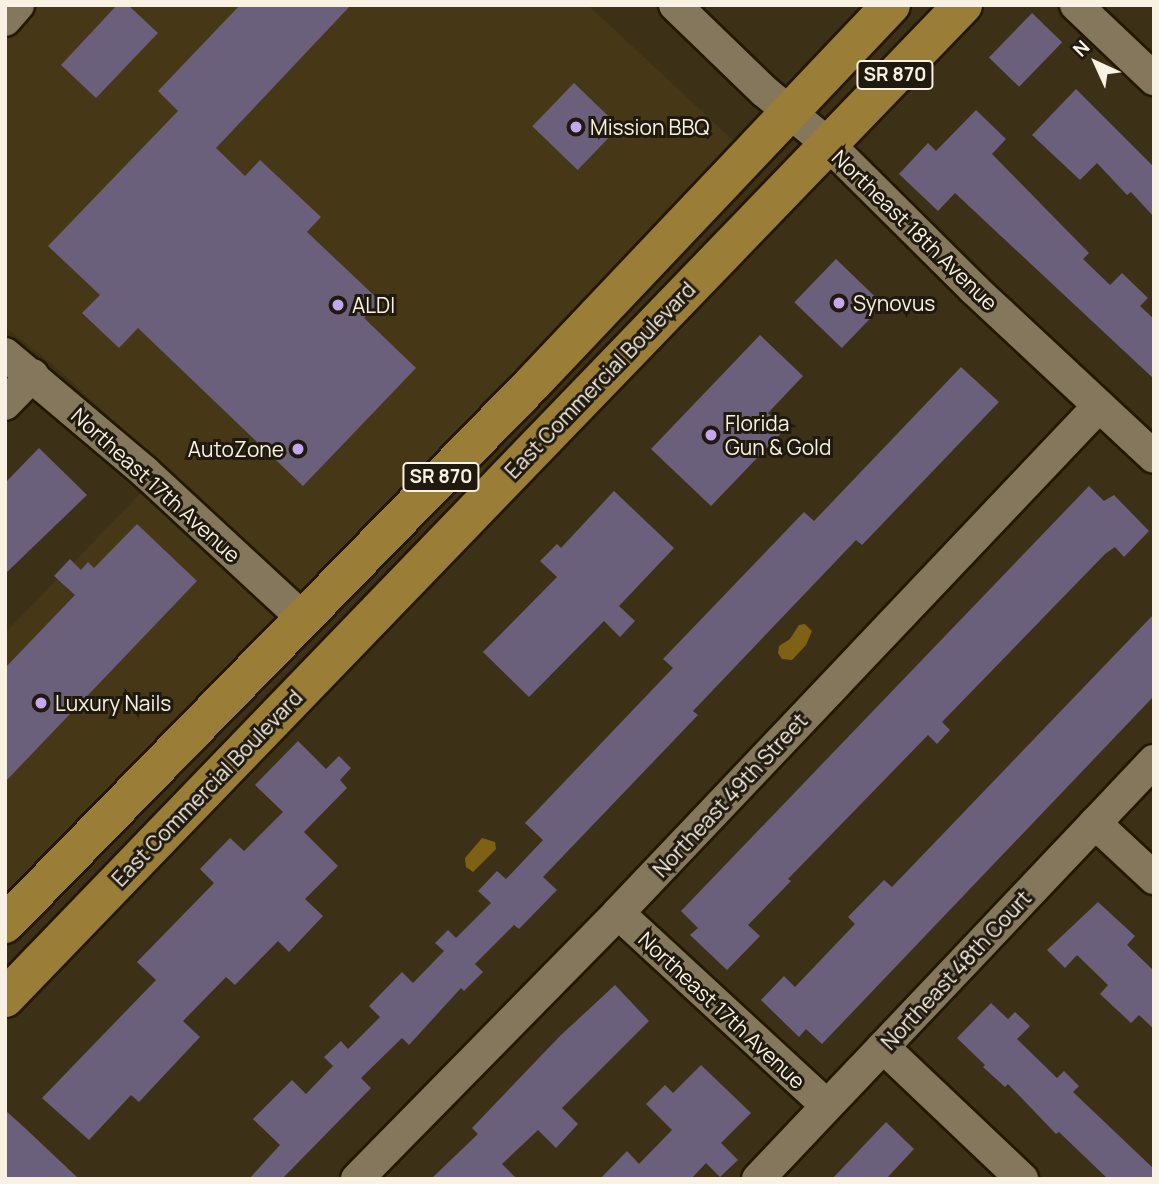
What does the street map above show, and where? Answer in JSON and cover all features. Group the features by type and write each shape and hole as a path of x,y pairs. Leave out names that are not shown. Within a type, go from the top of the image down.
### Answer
{"main road":[{"name":"SR 870","path":"5,924 303,619 891,5"},
{"name":"East Commercial Boulevard","path":"5,998 962,5"}],"street":[{"path":"5,20 18,5"},
{"name":"Northeast 18th Avenue","path":"675,5 789,112 828,144 974,289 1154,457"},
{"path":"1076,5 1154,79"},
{"name":"Northeast 17th Avenue","path":"5,354 145,472 303,619"},
{"path":"5,404 33,375"},
{"name":"Northeast 49th Street","path":"357,1179 618,913 1099,406"},
{"name":"Northeast 48th Court","path":"758,1179 1154,761"},
{"path":"1095,823 1154,878"},
{"name":"Northeast 17th Avenue","path":"618,913 827,1106"},
{"path":"883,1047 1022,1179"}],"shaded area":[{"path":"31,5 588,5 739,146 5,907 5,633 165,468 51,363 5,327 5,35"},
{"path":"805,624 812,631 806,645 792,660 782,659 778,653 779,646 790,639 799,625"},
{"path":"482,838 495,842 496,849 473,872 466,867 465,858"}],"building":[{"path":"117,5 128,5 158,33 96,98 61,65"},
{"path":"240,5 351,5 216,148 245,176 260,160 321,217 307,232 380,301 364,318 416,368 303,486 138,328 119,348 82,313 100,295 48,246 178,111 158,91"},
{"path":"1032,13 1062,42 1019,87 989,58"},
{"path":"574,83 619,127 578,170 532,126"},
{"path":"1076,89 1154,167 1154,217 1131,192 1127,195 1097,163 1080,180 1032,135"},
{"path":"976,110 1006,139 992,154 1089,253 1083,259 1110,285 1122,273 1148,298 1140,306 1154,319 1154,379 955,193 938,211 899,174 928,143 936,151"},
{"path":"836,259 883,305 842,348 794,302"},
{"path":"760,335 803,376 768,413 785,429 711,506 651,449"},
{"path":"961,367 999,402 862,545 856,540 693,711 698,715 543,877 557,890 519,929 514,925 475,964 483,972 464,991 461,988 409,1045 402,1038 361,1078 371,1088 282,1179 249,1179 280,1145 253,1119 292,1080 306,1094 333,1066 324,1057 341,1041 348,1049 380,1017 369,1006 402,972 413,983 444,951 435,943 448,930 456,938 491,903 478,891 497,871 506,879 543,840 525,823 673,668 663,659 804,512 814,521"},
{"path":"39,448 87,495 5,574 5,483"},
{"path":"1089,486 1104,501 1114,495 1149,531 1124,557 1115,547 1105,554 942,722 950,730 937,744 928,735 788,879 791,881 748,925 760,936 727,970 690,935 698,928 681,911"},
{"path":"614,491 674,548 619,606 635,621 620,637 604,621 529,697 483,652 557,577 540,561 557,544 561,548"},
{"path":"137,524 197,581 5,782 5,668 75,595 54,576 70,559 81,570 88,562 94,568"},
{"path":"1154,614 1154,696 822,1044 806,1029 799,1037 761,1000 784,976 795,987 855,924 848,917 884,880 892,887"},
{"path":"298,741 326,769 339,756 351,768 340,780 347,788 304,832 338,866 305,899 323,916 289,952 278,941 235,985 226,977 183,1021 200,1037 139,1102 131,1095 89,1140 42,1098 156,980 137,962 214,883 200,869 230,838 244,851 283,812 255,785"},
{"path":"1098,902 1135,936 1127,945 1154,971 1154,1029 1139,1015 1131,1023 1100,994 1108,985 1077,955 1065,968 1047,950"},
{"path":"615,985 649,1021 562,1108 578,1124 556,1148 538,1130 502,1164 517,1179 431,1179 478,1134 472,1128 560,1036"},
{"path":"991,1003 1008,1019 1015,1012 1030,1026 1017,1039 1057,1078 1064,1071 1079,1086 1073,1092 1154,1169 1154,1179 1108,1179 1059,1132 1056,1134 1008,1084 1005,1087 983,1067 985,1065 957,1038"},
{"path":"701,1065 751,1113 721,1143 738,1160 720,1177 706,1163 691,1179 600,1179 627,1151 639,1164 672,1130 646,1104 665,1085 673,1093"},
{"path":"5,1110 26,1129 79,1179 5,1179"},
{"path":"886,1122 914,1149 886,1179 832,1179"}],"place":[{"name":"Mission BBQ","path":"576,127"},
{"name":"Synovus","path":"839,303"},
{"name":"ALDI","path":"338,305"},
{"name":"Florida Gun & Gold","path":"711,435"},
{"name":"AutoZone","path":"298,449"},
{"name":"Luxury Nails","path":"41,703"}]}
